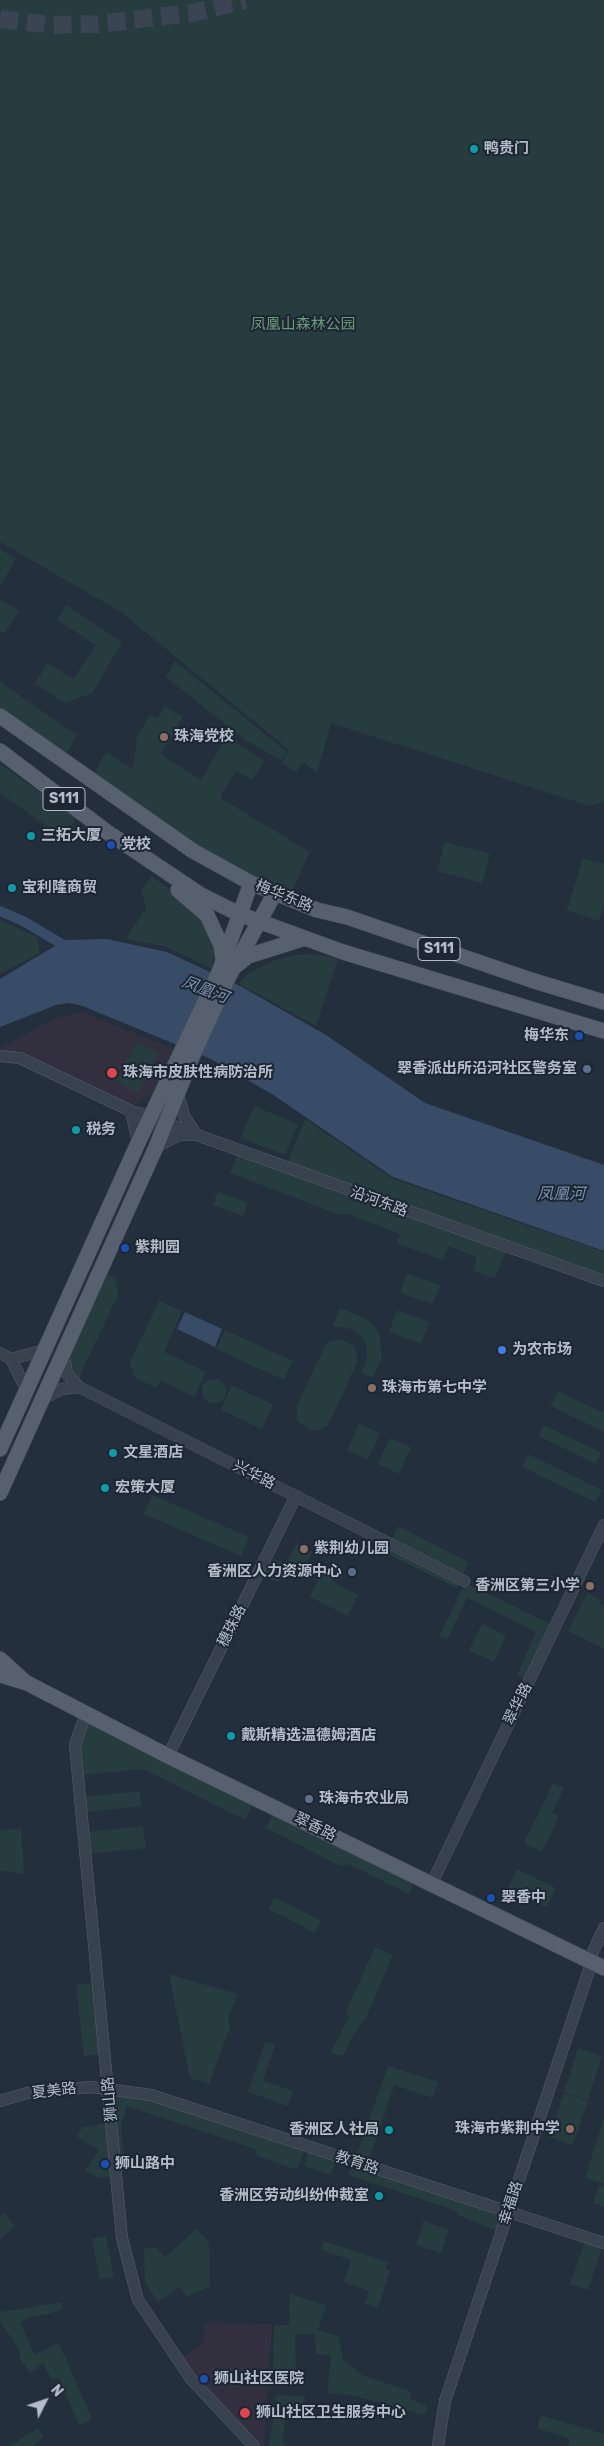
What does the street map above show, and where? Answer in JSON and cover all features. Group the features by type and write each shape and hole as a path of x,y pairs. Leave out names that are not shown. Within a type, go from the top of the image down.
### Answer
{"main road":[{"name":"梅华东路","path":"0,716 193,851 251,883 316,910 347,917 531,980 604,1002"},
{"name":"梅华东路","path":"0,751 107,832 201,895 239,914 343,952 604,1031"},
{"path":"129,846 161,877 207,915 221,946 227,969"},
{"path":"227,969 239,914 251,883"},
{"path":"0,1449 150,1116 188,1054 227,969 260,923 275,893"},
{"path":"227,969 248,956 305,938"},
{"path":"0,1493 156,1147 178,1095 188,1054"},
{"path":"0,1659 27,1683"},
{"path":"0,1675 27,1683"},
{"name":"翠香路","path":"27,1683 168,1756 595,1963"}],"street":[{"path":"0,1056 20,1058 131,1111 150,1116 197,1135"},
{"path":"178,1095 185,1118 197,1135"},
{"path":"131,1111 138,1143"},
{"name":"沿河东路","path":"156,1147 180,1135 197,1135 604,1281"},
{"path":"11,1359 44,1350"},
{"path":"63,1351 67,1374 79,1387"},
{"path":"0,1353 11,1359 26,1389"},
{"path":"42,1398 62,1389 79,1387"},
{"name":"兴华路","path":"79,1387 464,1580"},
{"name":"穗珠路","path":"168,1756 296,1496"},
{"name":"翠华路","path":"432,1883 604,1525"},
{"name":"狮山路","path":"86,1713 75,1745 122,2238 138,2300 191,2379 254,2446"},
{"name":"幸福路","path":"438,2446 445,2401 508,2212 595,1963 604,1928"},
{"name":"夏美路","path":"0,2101 37,2092 91,2087 109,2088"},
{"name":"教育路","path":"109,2088 150,2095 604,2243"}],"shaded area":[{"name":"珠海市皮肤性病防治所","path":"81,1012 178,1051 158,1091 129,1108 21,1056 0,1056 0,1048 56,1018"},
{"name":"狮山社区卫生服务中心","path":"205,2323 272,2324 264,2446 254,2446 178,2360 203,2343"}],"green space":[{"name":"凤凰山森林公园","path":"0,0 604,0 604,802 590,806 331,723 317,773 303,762 296,772 282,763 289,750 121,612 0,542"},
{"path":"0,549 16,559 0,586"},
{"path":"0,599 19,611 4,634 0,631"},
{"path":"66,605 122,642 92,693 65,703 35,683 48,663 73,679 96,645 57,620"},
{"path":"175,661 287,752 281,760 245,740 166,677"},
{"path":"0,682 77,735 65,756 0,713"},
{"path":"165,707 183,717 161,754 201,780 226,737 265,761 252,780 236,771 220,798 310,852 292,892 253,879 196,844 93,775 106,752 133,769 137,736 150,715 158,718"},
{"path":"0,764 77,818 63,838 0,793"},
{"path":"445,842 490,854 482,883 437,871"},
{"path":"583,858 604,864 604,904 599,921 567,910"},
{"path":"152,876 191,906 204,922 214,947 212,969 167,947 126,939 146,908 141,890"},
{"path":"0,920 37,937 40,953 0,974"},
{"path":"315,954 338,959 316,1026 239,984 247,974 275,960 294,955"},
{"path":"136,1042 158,1053 138,1093 116,1082"},
{"path":"254,1106 298,1124 285,1155 241,1138"},
{"path":"305,1119 393,1179 604,1252 604,1279 287,1165"},
{"path":"238,1153 507,1250 495,1278 473,1271 477,1257 448,1246 443,1260 397,1243 400,1234 348,1214 338,1214 230,1173"},
{"path":"218,1192 248,1203 243,1216 213,1205"},
{"path":"102,1272 116,1278 115,1283 119,1293 81,1373 79,1383 70,1372 66,1351"},
{"path":"407,1273 440,1285 433,1304 400,1293"},
{"path":"159,1301 182,1311 164,1352 206,1372 194,1397 161,1380 156,1388 134,1377 130,1362"},
{"path":"340,1308 367,1319 379,1332 382,1358 373,1378 361,1373 367,1360 367,1347 362,1337 351,1329 333,1326"},
{"path":"397,1310 429,1322 421,1344 389,1332"},
{"path":"225,1330 293,1361 284,1380 216,1349"},
{"path":"340,1339 354,1346 357,1354 357,1363 328,1425 316,1431 311,1431 297,1421 297,1405 324,1348 329,1342"},
{"path":"214,1379 219,1380 225,1386 225,1396 219,1402 214,1403 209,1402 203,1396 202,1391 203,1386 209,1380"},
{"path":"232,1385 273,1405 262,1429 221,1410"},
{"path":"558,1391 604,1413 604,1432 551,1406"},
{"path":"359,1423 380,1433 368,1460 347,1450"},
{"path":"544,1425 601,1453 596,1464 539,1436"},
{"path":"390,1438 411,1447 399,1474 378,1464"},
{"path":"528,1454 602,1490 595,1502 522,1467"},
{"path":"152,1495 249,1537 241,1556 144,1514"},
{"path":"398,1526 469,1562 457,1588 385,1553"},
{"path":"296,1544 312,1552 301,1574 286,1567 278,1582 260,1573 268,1556 286,1564"},
{"path":"326,1564 337,1570 332,1581 358,1595 348,1616 310,1597"},
{"path":"465,1583 553,1625 526,1680 517,1675 536,1632 467,1598 447,1640 439,1636"},
{"path":"587,1593 601,1600 599,1604 604,1607 604,1649 568,1631"},
{"path":"482,1624 506,1636 494,1662 469,1650"},
{"path":"88,1717 254,1800 245,1820 144,1769 81,1775 79,1746"},
{"path":"553,1783 564,1788 552,1813 559,1816 542,1852 524,1843"},
{"path":"140,1791 141,1806 86,1812 84,1797"},
{"path":"274,1810 415,1879 409,1894 348,1864 341,1866 266,1828"},
{"path":"143,1826 146,1848 89,1854 87,1832"},
{"path":"21,1828 24,1874 0,1871 0,1830"},
{"path":"517,1869 556,1888 547,1907 508,1887"},
{"path":"274,1897 321,1921 315,1933 269,1909"},
{"path":"375,1947 393,1955 366,2017 354,2034 343,2056 331,2053 349,2017 346,2011"},
{"path":"169,1974 237,1994 228,2020 230,2027 209,2084 190,2078"},
{"path":"94,1983 102,2054 84,2056 76,1985"},
{"path":"265,2042 275,2045 263,2081 293,2091 288,2106 248,2092"},
{"path":"578,2048 602,2056 588,2100 564,2092"},
{"path":"388,2066 438,2082 433,2098 394,2085 368,2163 355,2159"},
{"path":"111,2091 150,2097 305,2148 297,2170 255,2155 256,2149 127,2106 121,2126 125,2169 118,2170"},
{"path":"564,2093 588,2101 573,2145 549,2137"},
{"path":"604,2118 604,2184 585,2178"},
{"path":"110,2123 114,2176 96,2178 85,2170 99,2151 76,2136 83,2127"},
{"path":"309,2150 337,2159 331,2175 304,2166"},
{"path":"353,2164 504,2214 498,2231 460,2216 454,2210 349,2175"},
{"path":"599,2185 604,2187 604,2207 593,2203"},
{"path":"4,2213 15,2226 0,2239 0,2216"},
{"path":"424,2221 449,2230 441,2253 416,2245"},
{"path":"197,2229 209,2243 210,2286 187,2297 179,2287 158,2302 145,2282 144,2249 155,2247 165,2257"},
{"path":"106,2236 114,2277 100,2279 92,2239"},
{"path":"324,2241 388,2262 386,2269 390,2271 378,2308 365,2304 369,2291 344,2282 351,2260 321,2250"},
{"path":"585,2241 602,2247 588,2290 570,2284"},
{"path":"290,2294 326,2305 318,2330 339,2337 343,2360 364,2376 412,2392 410,2399 427,2406 425,2415 355,2396 327,2393 331,2356 316,2354 315,2334 295,2335 296,2371 273,2374 274,2325 289,2325"},
{"path":"61,2302 63,2309 33,2316 20,2322 34,2354 59,2343 92,2419 79,2426 59,2378 52,2380 43,2363 30,2373 19,2357 21,2352 0,2321 0,2312"},
{"path":"276,2395 305,2396 304,2418 285,2418 283,2442 287,2446 269,2446"},
{"path":"541,2415 604,2434 604,2446 568,2446 570,2439 537,2428"},
{"path":"38,2428 44,2437 33,2446 10,2446"}],"water":[{"name":"凤凰河","path":"107,939 167,952 240,986 326,1035 425,1103 604,1165 604,1251 393,1177 272,1094 211,1059 83,1006 69,1003 56,1005 0,1027 0,979 65,940"},
{"path":"185,1312 222,1329 215,1347 177,1329"}],"waterway":[{"path":"0,911 23,921 72,950"}],"tunnel":[{"path":"0,19 52,25 97,24 192,13 245,0"}],"place":[{"name":"鸭贵门","path":"474,149"},
{"name":"珠海党校","path":"164,737"},
{"name":"三拓大厦","path":"31,836"},
{"name":"党校","path":"111,845"},
{"name":"宝利隆商贸","path":"12,888"},
{"name":"梅华东","path":"579,1036"},
{"name":"翠香派出所沿河社区警务室","path":"587,1069"},
{"name":"珠海市皮肤性病防治所","path":"112,1073"},
{"name":"税务","path":"76,1130"},
{"name":"紫荆园","path":"125,1248"},
{"name":"为农市场","path":"502,1350"},
{"name":"珠海市第七中学","path":"372,1388"},
{"name":"文星酒店","path":"113,1453"},
{"name":"宏策大厦","path":"105,1488"},
{"name":"紫荆幼儿园","path":"304,1549"},
{"name":"香洲区人力资源中心","path":"352,1572"},
{"name":"香洲区第三小学","path":"590,1586"},
{"name":"戴斯精选温德姆酒店","path":"231,1736"},
{"name":"珠海市农业局","path":"309,1799"},
{"name":"翠香中","path":"491,1898"},
{"name":"珠海市紫荆中学","path":"570,2129"},
{"name":"香洲区人社局","path":"389,2130"},
{"name":"狮山路中","path":"105,2164"},
{"name":"香洲区劳动纠纷仲裁室","path":"379,2196"},
{"name":"狮山社区医院","path":"204,2379"},
{"name":"狮山社区卫生服务中心","path":"245,2413"}]}
